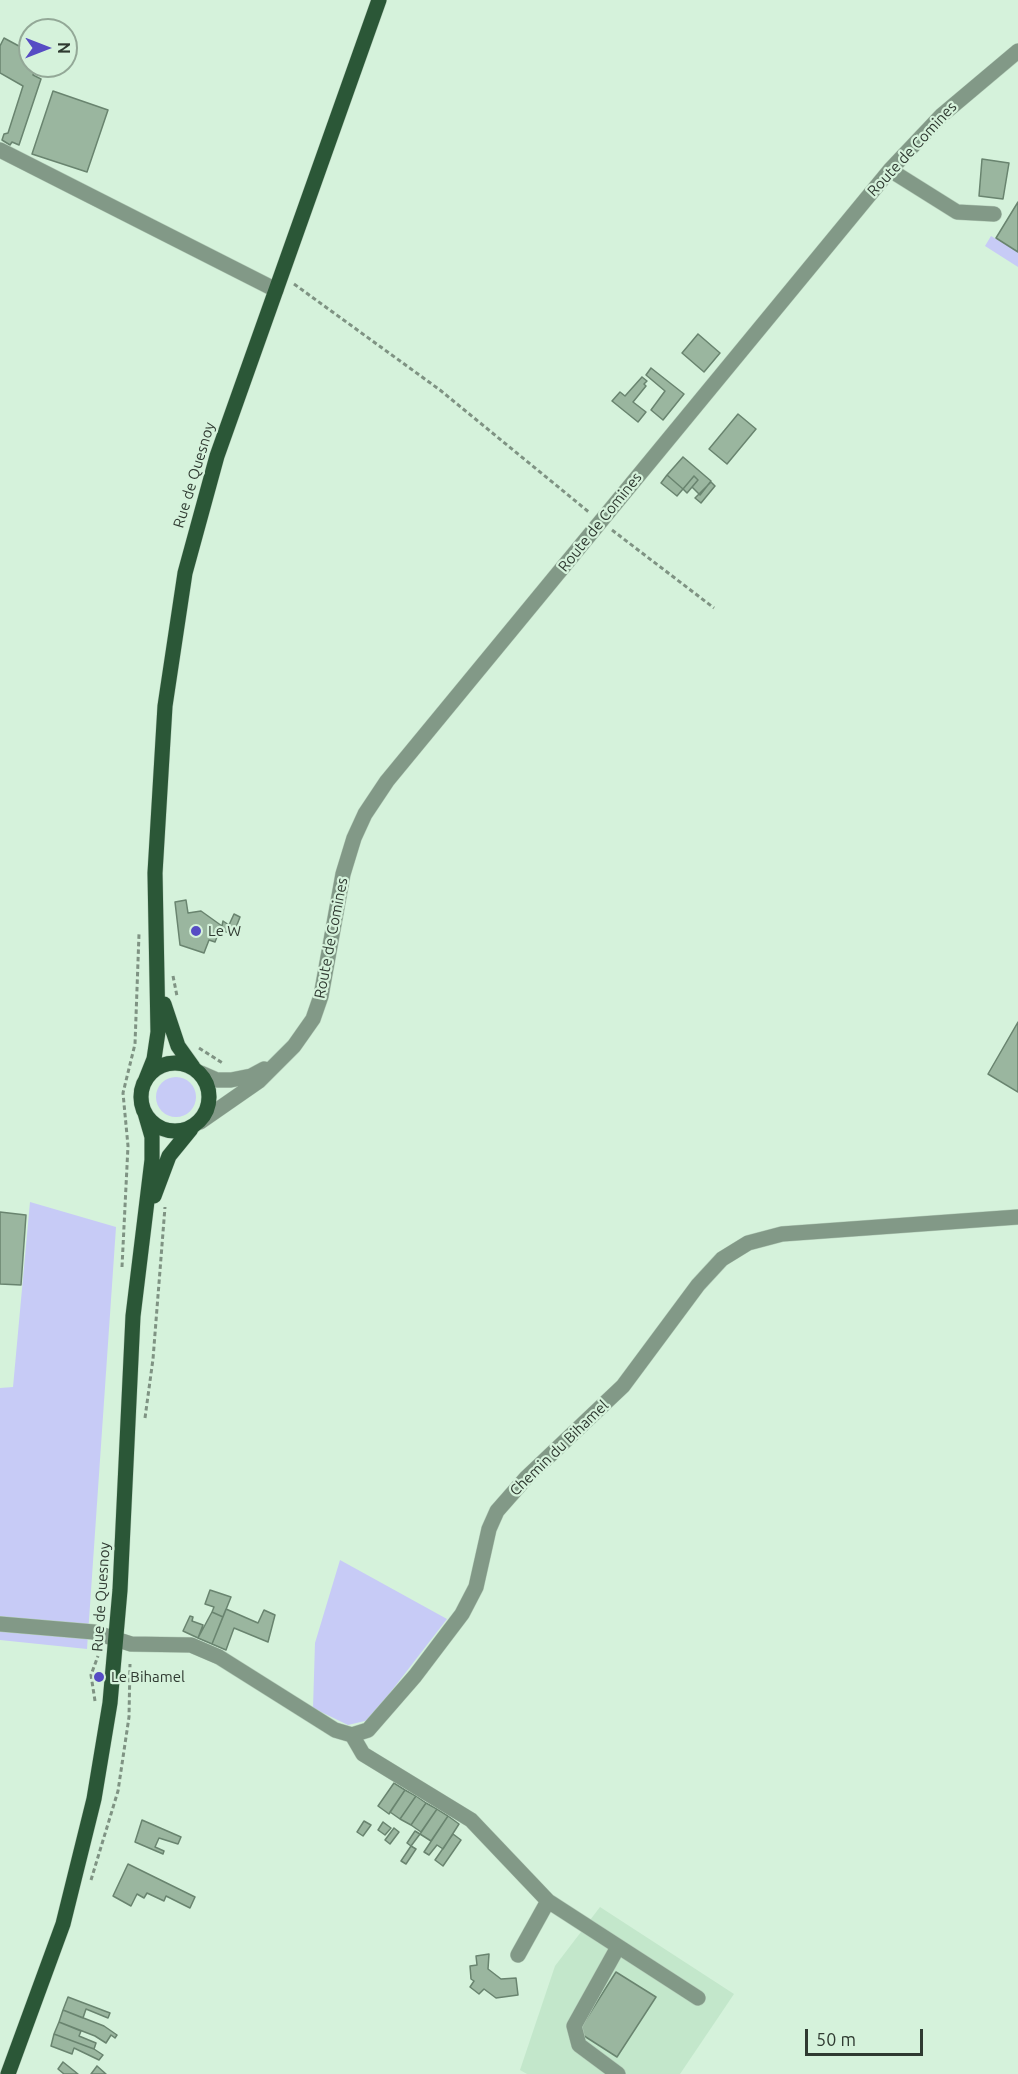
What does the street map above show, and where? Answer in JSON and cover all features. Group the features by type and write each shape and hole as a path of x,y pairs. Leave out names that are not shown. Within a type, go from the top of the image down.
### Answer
{"main road":[{"name":"Rue de Quesnoy","path":"146,1079 156,1053 159,983 154,907 156,852 165,705 176,618 212,471 282,291 379,0"},
{"name":"Rue de Quesnoy","path":"159,983 173,1034 197,1070"},
{"path":"179,1063 197,1070 210,1095 208,1109 196,1125 182,1131 168,1131 154,1124 145,1113 141,1098 146,1079 165,1064 179,1063"},
{"name":"Rue de Quesnoy","path":"8,2074 56,1948 83,1848 100,1768 116,1641 133,1316 152,1148 150,1126 145,1113"},
{"name":"Rue de Quesnoy","path":"140,1251 166,1164 176,1144 196,1125"}],"street":[{"name":"Route de Comines","path":"196,1125 259,1082 304,1033 317,1010 344,874 354,838 365,814 401,763 890,170 955,102 1018,51"},
{"path":"0,150 282,291"},
{"path":"890,170 957,212 994,214"},
{"name":"Route de Comines","path":"197,1070 217,1080 243,1078 258,1072 287,1054"},
{"name":"Chemin du Bihamel","path":"352,1735 368,1730 381,1717 462,1614 476,1587 489,1529 497,1511 526,1478 623,1386 698,1285 722,1259 748,1243 782,1234 1018,1217"},
{"path":"0,1624 94,1632 131,1644 174,1643 198,1647 219,1658 314,1719 343,1734 352,1735 363,1754 471,1820 548,1901 698,1998"},
{"path":"518,1955 548,1901"},
{"path":"618,1947 574,2026 579,2045 618,2074"}],"path":[{"path":"282,291 292,282 440,390 667,574 714,608"},
{"path":"172,969 178,999"},
{"path":"197,1045 207,1055 229,1066"}],"shaded area":[{"path":"991,236 1018,252 1018,267 985,246"},
{"path":"176,1077 184,1078 190,1083 195,1089 195,1105 190,1111 184,1116 176,1117 168,1116 162,1111 157,1105 156,1097 157,1089 162,1083 168,1078"},
{"path":"30,1202 116,1227 87,1649 0,1640 0,1388 13,1387"},
{"path":"340,1560 447,1619 369,1720 348,1725 313,1708 315,1643"},
{"path":"600,1907 734,1994 680,2074 527,2074 520,2070 555,1966"}],"building":[{"path":"4,38 18,46 18,78 41,79 19,145 12,142 10,145 2,140 4,134 8,133 23,86 0,73 0,46"},
{"path":"53,91 108,110 87,172 32,154"},
{"path":"982,159 1009,163 1003,199 979,196"},
{"path":"1018,202 1018,252 996,238"},
{"path":"698,334 720,353 704,372 682,353"},
{"path":"651,368 684,394 663,420 651,410 665,391 646,375"},
{"path":"642,377 647,381 644,384 646,386 633,402 646,412 638,422 612,401 620,392 625,396"},
{"path":"738,414 756,429 727,464 709,449"},
{"path":"683,457 711,481 700,495 692,487 698,480 694,476 683,489 667,475"},
{"path":"667,475 683,489 677,496 661,483"},
{"path":"694,476 698,480 687,493 683,489"},
{"path":"711,482 715,486 701,503 695,498"},
{"path":"186,900 188,913 201,911 222,926 223,921 229,925 234,914 240,917 233,935 220,929 215,942 209,940 204,953 180,945 175,902"},
{"path":"1018,1022 1018,1092 988,1074"},
{"path":"0,1212 26,1215 21,1285 0,1284"},
{"path":"210,1590 231,1597 223,1617 212,1612 214,1607 205,1604"},
{"path":"226,1609 258,1623 264,1610 275,1615 268,1642 234,1628 226,1650 212,1644"},
{"path":"212,1612 223,1617 212,1644 198,1638"},
{"path":"190,1616 193,1617 192,1621 203,1625 198,1638 183,1631"},
{"path":"394,1783 405,1790 389,1814 378,1806"},
{"path":"405,1790 416,1796 400,1819 390,1812"},
{"path":"416,1796 426,1803 411,1825 400,1819"},
{"path":"426,1803 437,1809 421,1832 411,1825"},
{"path":"437,1809 448,1816 431,1841 420,1834"},
{"path":"448,1816 459,1824 443,1849 437,1845 429,1855 424,1852"},
{"path":"142,1820 181,1837 178,1844 159,1838 155,1847 164,1851 163,1854 135,1842"},
{"path":"364,1821 371,1825 363,1836 357,1832"},
{"path":"383,1822 391,1828 385,1835 378,1830"},
{"path":"394,1828 399,1832 390,1844 385,1840"},
{"path":"415,1831 420,1834 411,1846 407,1843"},
{"path":"453,1834 461,1840 443,1866 435,1860"},
{"path":"411,1846 416,1849 406,1864 401,1861"},
{"path":"128,1864 195,1897 190,1908 166,1896 164,1901 147,1893 144,1898 137,1894 131,1906 113,1896"},
{"path":"489,1954 488,1969 501,1979 516,1978 518,1995 496,1998 484,1989 479,1994 470,1987 474,1981 471,1979 470,1966 477,1965 476,1956"},
{"path":"616,1972 656,1997 617,2057 578,2032"},
{"path":"68,1997 110,2013 108,2018 86,2009 83,2018 63,2010"},
{"path":"63,2010 104,2026 117,2035 115,2038 111,2035 106,2043 95,2036 59,2022"},
{"path":"59,2022 81,2031 79,2036 96,2043 94,2049 54,2034"},
{"path":"54,2034 94,2049 103,2055 99,2060 74,2048 72,2054 51,2046"},
{"path":"63,2062 78,2074 64,2074 58,2069"},
{"path":"97,2066 106,2074 91,2074"}],"place":[{"name":"Le W","path":"196,931"},
{"name":"Le Bihamel","path":"99,1677"}]}
